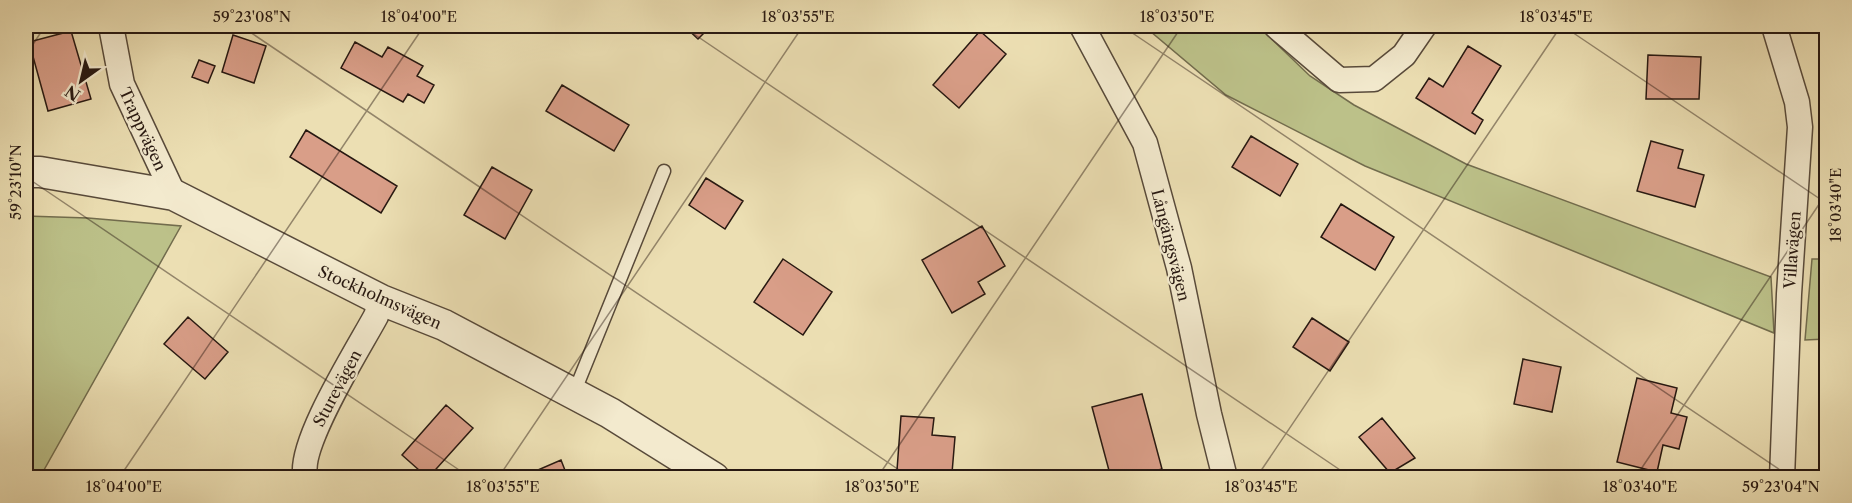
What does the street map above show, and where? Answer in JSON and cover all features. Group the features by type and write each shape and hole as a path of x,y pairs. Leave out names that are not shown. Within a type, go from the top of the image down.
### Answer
{"street":[{"name":"Trappvägen","path":"111,26 122,84 174,195"},
{"name":"Långängsvägen","path":"1082,26 1145,143 1179,268 1209,414 1225,477"},
{"path":"1276,26 1339,80 1374,79 1404,55 1424,26"},
{"name":"Villavägen","path":"1774,26 1797,102 1800,127 1789,294 1782,477"},
{"name":"Stockholmsvägen","path":"26,172 40,172 174,195 381,300 444,325 574,394 714,477"},
{"name":"Sturevägen","path":"306,477 304,472 310,439 376,316 381,300"}],"lane":[{"path":"574,394 664,171"}],"green space":[{"path":"1144,26 1258,26 1310,76 1354,105 1466,164 1771,277 1774,333 1365,166 1226,95"},
{"path":"26,216 88,218 181,226 40,477 26,477"},
{"path":"1812,259 1826,259 1826,339 1805,340"}],"building":[{"path":"684,26 711,26 698,39"},
{"path":"71,31 91,99 48,111 29,42"},
{"path":"980,31 1006,54 959,108 933,85"},
{"path":"233,35 266,46 254,83 222,72"},
{"path":"355,42 382,57 388,47 423,66 417,76 434,85 424,103 408,94 403,102 341,68"},
{"path":"1468,46 1501,66 1472,113 1483,120 1475,134 1416,98 1429,78 1443,87"},
{"path":"1648,55 1701,57 1699,99 1646,99"},
{"path":"199,60 215,66 208,83 192,77"},
{"path":"562,85 629,125 614,151 546,111"},
{"path":"306,130 397,186 381,213 290,157"},
{"path":"1251,136 1298,164 1280,196 1232,167"},
{"path":"1651,141 1683,150 1678,168 1704,175 1695,207 1637,191"},
{"path":"492,167 532,190 505,239 464,215"},
{"path":"706,178 743,201 725,229 689,205"},
{"path":"1341,204 1394,237 1375,270 1321,237"},
{"path":"982,226 1005,266 978,282 985,294 952,313 922,260"},
{"path":"783,259 832,292 803,335 754,302"},
{"path":"188,317 228,352 205,379 164,344"},
{"path":"1312,318 1349,342 1330,371 1293,347"},
{"path":"1523,359 1561,367 1552,412 1514,404"},
{"path":"1637,378 1677,388 1671,413 1687,417 1679,449 1663,445 1657,472 1617,462"},
{"path":"1142,394 1162,469 1129,478 1111,478 1092,407"},
{"path":"446,405 473,428 428,478 402,455"},
{"path":"901,416 934,418 932,435 955,437 952,473 897,470"},
{"path":"1382,418 1415,458 1390,473 1359,437"},
{"path":"561,460 568,478 524,478 524,476"}]}
